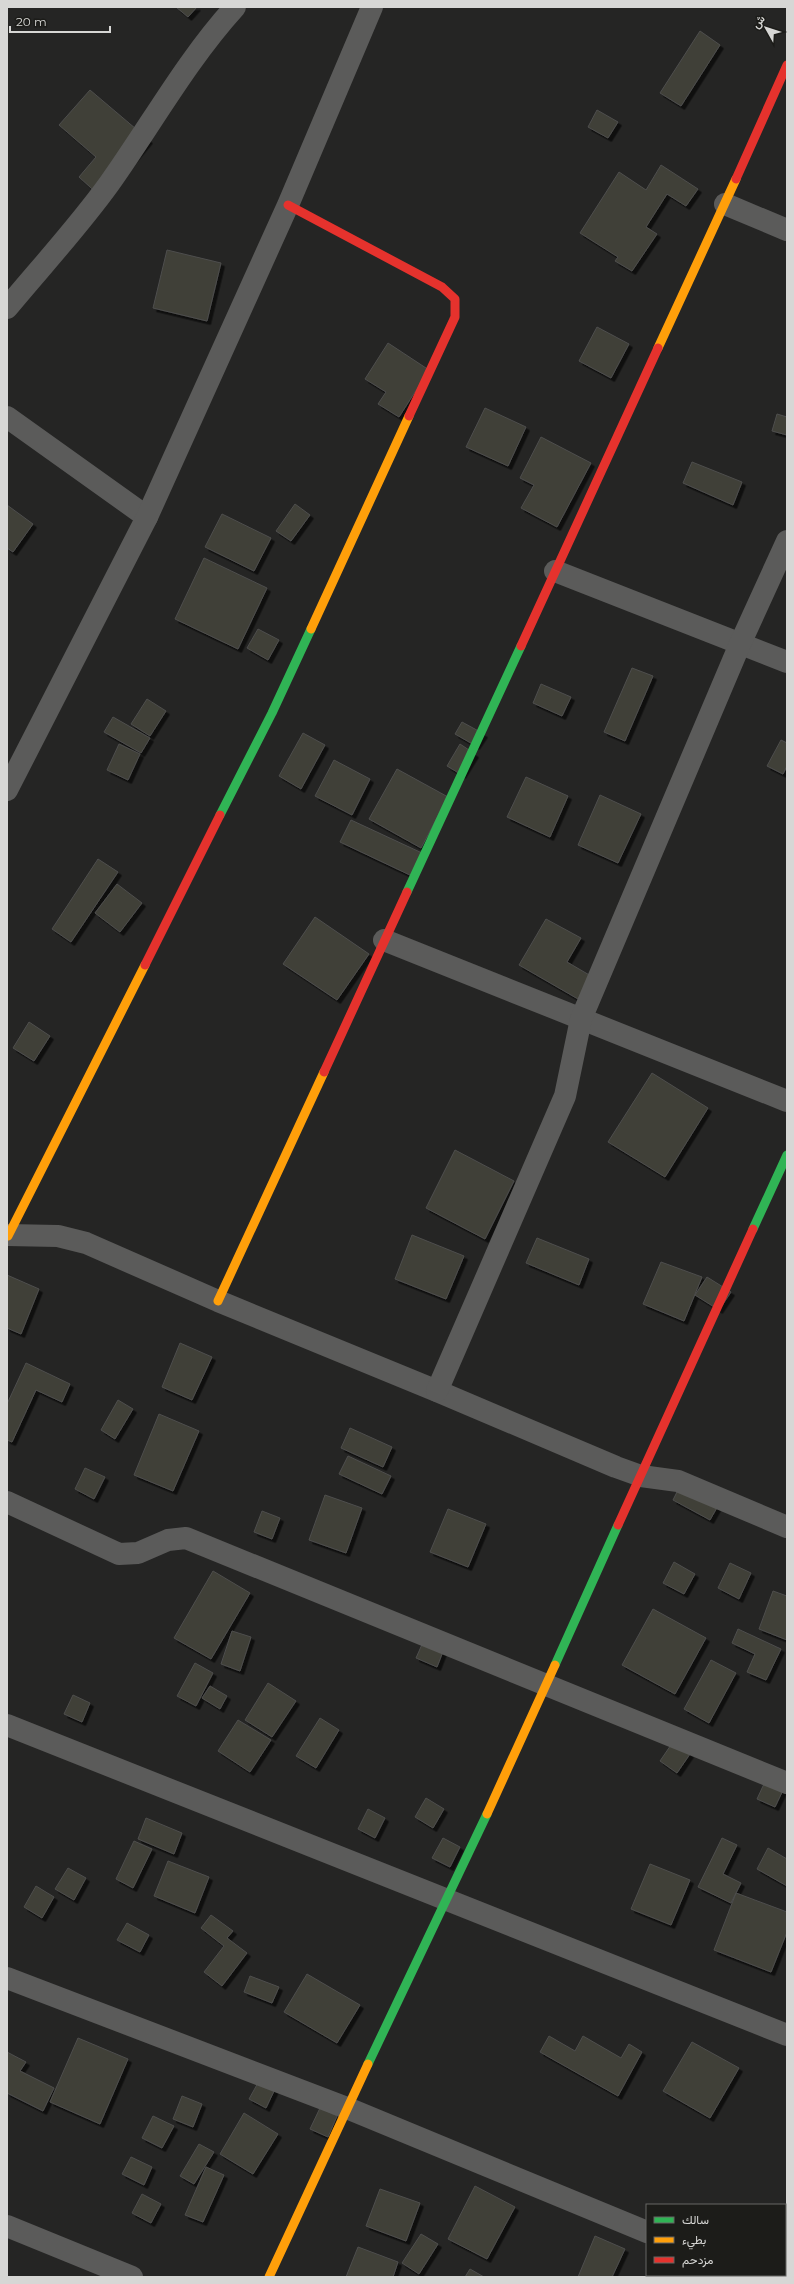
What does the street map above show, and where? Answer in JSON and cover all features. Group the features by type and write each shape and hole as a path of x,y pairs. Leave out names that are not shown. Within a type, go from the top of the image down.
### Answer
{"street":[{"path":"7,308 108,186 157,114 182,72 213,31 235,7"},
{"path":"7,790 147,517 288,205 372,7"},
{"path":"218,1301 725,204 787,65"},
{"path":"725,204 787,230"},
{"path":"288,205 442,287 455,298 455,317 272,713 8,1236 58,1236 86,1243 218,1301 437,1391 616,1467 642,1476 678,1481 787,1527"},
{"path":"7,417 147,517"},
{"path":"437,1391 565,1096 581,1019 740,644 787,541"},
{"path":"555,571 787,662"},
{"path":"384,940 787,1101"},
{"path":"269,2277 347,2108 447,1901 787,1155"},
{"path":"7,1502 119,1554 138,1553 168,1540 186,1538 787,1783"},
{"path":"7,1725 787,2035"},
{"path":"7,1978 347,2108 646,2232"},
{"path":"7,2226 132,2277"}],"building":[{"path":"176,7 197,7 188,17"},
{"path":"700,31 720,45 681,106 660,93"},
{"path":"90,90 149,140 101,197 79,177 96,157 59,125"},
{"path":"597,110 618,122 608,138 588,127"},
{"path":"661,165 698,189 686,206 667,194 646,227 657,234 632,271 615,261 618,257 580,233 619,172 646,190"},
{"path":"167,250 221,263 207,321 153,308"},
{"path":"597,327 629,344 611,378 579,361"},
{"path":"388,343 429,370 399,417 378,404 386,392 365,379"},
{"path":"485,408 526,427 508,466 466,447"},
{"path":"777,414 787,417 787,435 772,431"},
{"path":"541,437 591,463 557,527 521,508 534,485 520,478"},
{"path":"692,462 742,482 733,505 683,483"},
{"path":"295,504 310,515 291,541 276,531"},
{"path":"7,505 33,524 13,552 7,548"},
{"path":"222,514 271,538 254,571 205,547"},
{"path":"204,558 267,588 238,649 175,619"},
{"path":"258,629 279,640 268,660 247,648"},
{"path":"632,668 653,676 625,741 604,732"},
{"path":"541,684 571,697 562,716 533,703"},
{"path":"147,699 166,711 150,736 131,724"},
{"path":"113,717 150,738 141,753 104,732"},
{"path":"462,722 484,734 476,746 455,734"},
{"path":"303,733 325,745 301,789 279,776"},
{"path":"781,740 787,743 787,766 783,774 767,766"},
{"path":"119,744 140,754 128,780 107,770"},
{"path":"460,744 475,754 462,775 447,766"},
{"path":"334,760 370,779 352,815 315,796"},
{"path":"397,769 448,797 421,848 369,819"},
{"path":"526,777 568,796 550,837 507,817"},
{"path":"600,795 641,814 618,863 578,845"},
{"path":"351,820 422,853 412,876 340,842"},
{"path":"98,859 118,872 71,942 52,929"},
{"path":"117,884 142,903 120,932 95,913"},
{"path":"315,917 369,954 337,1000 283,964"},
{"path":"546,919 581,938 567,962 591,976 578,999 519,965"},
{"path":"29,1022 50,1036 34,1061 13,1048"},
{"path":"652,1073 708,1108 665,1177 608,1142"},
{"path":"455,1150 514,1181 485,1239 426,1208"},
{"path":"412,1235 464,1256 446,1299 395,1279"},
{"path":"537,1238 589,1259 579,1285 526,1263"},
{"path":"661,1262 702,1277 684,1321 643,1304"},
{"path":"7,1275 39,1289 21,1334 7,1328"},
{"path":"707,1277 731,1292 719,1310 695,1295"},
{"path":"180,1343 212,1357 192,1400 162,1387"},
{"path":"26,1363 70,1384 62,1402 36,1390 12,1442 7,1440 7,1404"},
{"path":"118,1400 133,1409 115,1439 101,1430"},
{"path":"159,1414 199,1431 173,1491 134,1475"},
{"path":"350,1428 392,1447 383,1467 341,1448"},
{"path":"348,1456 391,1476 382,1494 339,1474"},
{"path":"85,1468 105,1477 94,1499 75,1489"},
{"path":"681,1484 719,1504 710,1520 673,1500"},
{"path":"325,1495 362,1508 346,1553 309,1540"},
{"path":"448,1509 486,1524 468,1567 430,1552"},
{"path":"262,1511 280,1518 272,1539 254,1532"},
{"path":"674,1562 695,1574 684,1594 663,1583"},
{"path":"730,1563 751,1573 739,1599 718,1588"},
{"path":"213,1571 250,1593 211,1659 174,1638"},
{"path":"773,1591 787,1596 787,1640 759,1629"},
{"path":"653,1609 706,1638 675,1694 622,1665"},
{"path":"738,1629 781,1649 766,1680 747,1672 755,1654 732,1643"},
{"path":"232,1631 251,1637 240,1671 221,1664"},
{"path":"424,1640 444,1649 437,1667 416,1658"},
{"path":"711,1660 736,1673 709,1723 684,1709"},
{"path":"195,1663 213,1673 196,1706 177,1696"},
{"path":"268,1683 296,1701 272,1737 245,1720"},
{"path":"210,1686 227,1696 220,1709 202,1698"},
{"path":"73,1695 90,1703 82,1722 64,1714"},
{"path":"320,1718 339,1730 316,1768 296,1756"},
{"path":"238,1720 271,1740 250,1772 218,1751"},
{"path":"673,1742 690,1754 677,1773 660,1761"},
{"path":"770,1771 787,1782 775,1807 757,1799"},
{"path":"426,1798 444,1809 433,1828 415,1817"},
{"path":"368,1809 385,1818 375,1838 358,1829"},
{"path":"146,1818 182,1833 174,1854 138,1839"},
{"path":"443,1838 460,1847 450,1867 432,1858"},
{"path":"722,1838 737,1845 723,1874 741,1883 731,1903 698,1887"},
{"path":"134,1841 152,1849 133,1888 116,1879"},
{"path":"768,1848 787,1859 787,1886 757,1869"},
{"path":"168,1861 209,1877 195,1913 154,1896"},
{"path":"650,1864 690,1880 671,1925 631,1909"},
{"path":"68,1868 86,1878 74,1900 55,1889"},
{"path":"36,1886 54,1897 42,1918 24,1907"},
{"path":"736,1893 787,1912 787,1932 771,1972 714,1950"},
{"path":"211,1915 233,1931 227,1938 247,1953 222,1986 204,1972 224,1946 201,1928"},
{"path":"127,1923 149,1935 140,1952 117,1940"},
{"path":"307,1974 360,2005 337,2043 284,2012"},
{"path":"250,1976 279,1987 272,2003 244,1992"},
{"path":"549,2036 575,2051 583,2036 621,2058 629,2044 642,2052 618,2096 540,2052"},
{"path":"78,2038 128,2059 100,2124 50,2102"},
{"path":"692,2042 739,2068 710,2118 663,2091"},
{"path":"7,2052 26,2062 20,2071 54,2088 43,2111 7,2093"},
{"path":"259,2081 275,2089 266,2108 249,2099"},
{"path":"182,2096 202,2104 193,2127 173,2119"},
{"path":"320,2108 337,2116 328,2137 310,2129"},
{"path":"244,2113 278,2134 253,2174 220,2154"},
{"path":"153,2116 174,2126 162,2148 142,2138"},
{"path":"199,2144 214,2152 194,2184 180,2176"},
{"path":"131,2157 152,2167 144,2185 122,2174"},
{"path":"206,2167 224,2175 203,2222 185,2215"},
{"path":"475,2186 515,2207 487,2259 448,2239"},
{"path":"380,2189 420,2203 406,2241 366,2226"},
{"path":"142,2194 161,2204 151,2223 132,2213"},
{"path":"421,2234 438,2244 419,2274 402,2263"},
{"path":"595,2236 625,2249 612,2277 578,2277"},
{"path":"358,2247 398,2262 393,2277 346,2277"},
{"path":"470,2269 484,2277 465,2277"}],"traffic: fast":[{"path":"220,815 272,713 311,629"},
{"path":"407,892 521,646"},
{"path":"753,1229 787,1155"},
{"path":"555,1665 618,1525"},
{"path":"368,2064 487,1814"}],"traffic: slow":[{"path":"658,348 736,179"},
{"path":"311,629 409,416"},
{"path":"8,1236 145,965"},
{"path":"218,1301 324,1072"},
{"path":"487,1814 555,1665"},
{"path":"269,2277 368,2064"}],"traffic: jam":[{"path":"736,179 787,65"},
{"path":"288,205 442,287 455,299 455,317 409,416"},
{"path":"521,646 658,348"},
{"path":"145,965 220,815"},
{"path":"324,1072 407,892"},
{"path":"618,1525 753,1229"}]}
